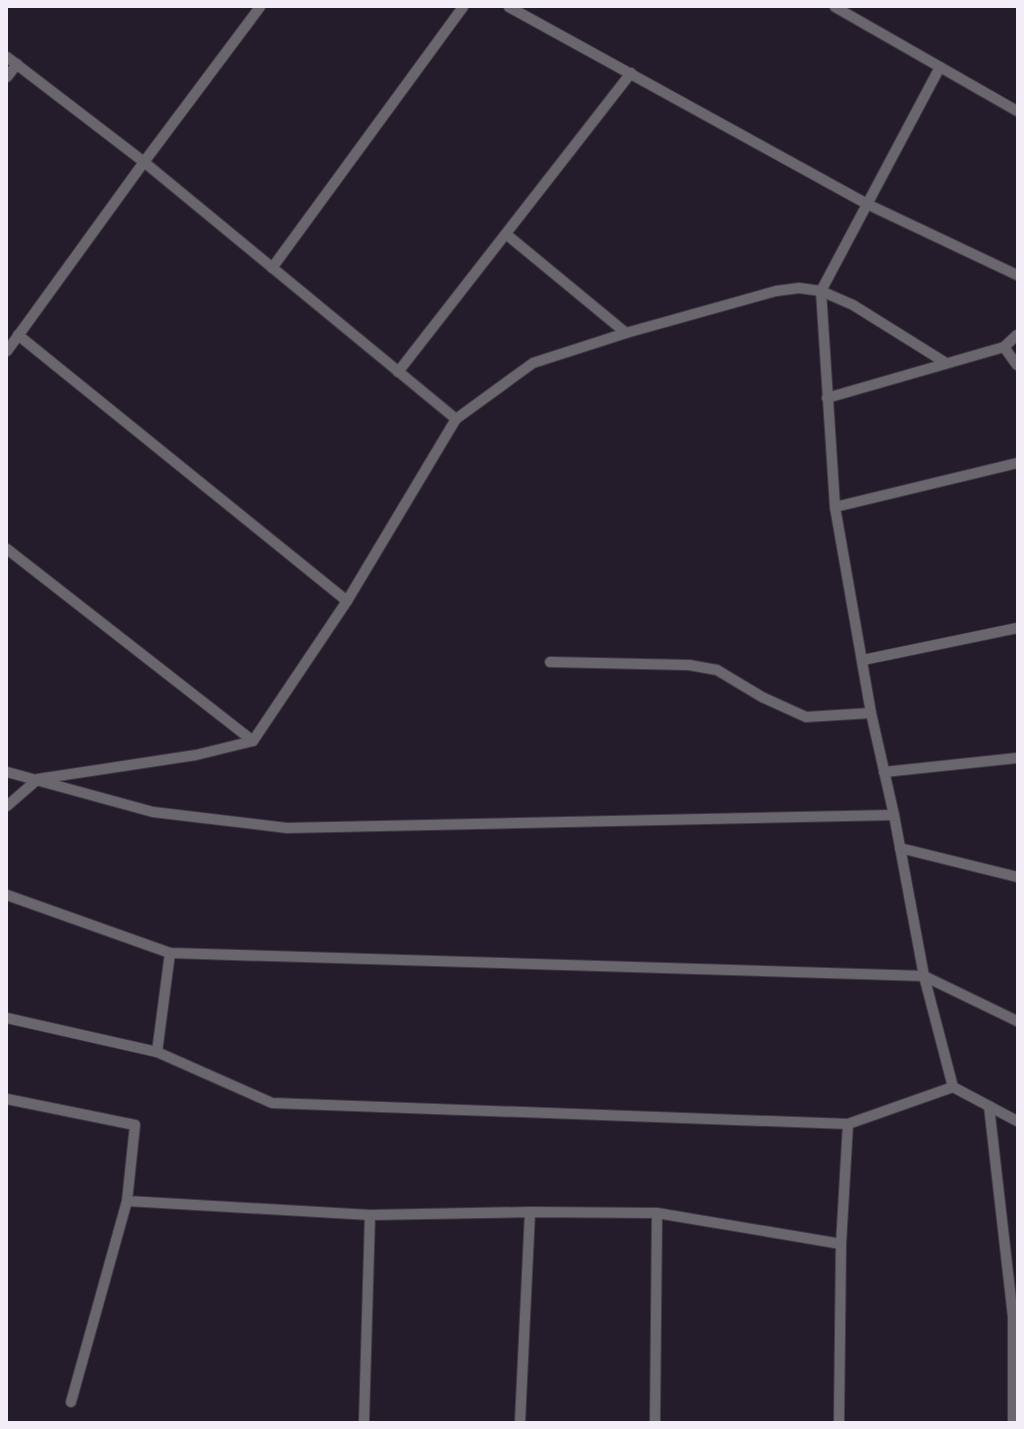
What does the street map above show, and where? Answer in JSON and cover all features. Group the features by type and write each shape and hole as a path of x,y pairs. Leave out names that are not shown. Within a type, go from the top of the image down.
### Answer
{"street":[{"path":"7,350 144,162 260,7"},
{"path":"272,268 463,7"},
{"path":"509,7 520,10 631,74 867,204 1017,275"},
{"path":"836,7 1017,111"},
{"path":"7,57 144,162 456,419"},
{"path":"7,77 17,64"},
{"path":"940,67 821,291 835,506 871,713 894,815 924,976 953,1087"},
{"path":"398,372 631,74"},
{"path":"506,234 626,333"},
{"path":"7,806 38,780 196,755 253,741 347,601 456,419 533,363 626,333 776,291 799,288 821,291 853,305 946,364"},
{"path":"18,335 347,601"},
{"path":"828,398 1004,347 1017,335"},
{"path":"1004,347 1017,366"},
{"path":"835,506 1017,463"},
{"path":"7,549 253,741"},
{"path":"863,660 1017,628"},
{"path":"550,662 690,665 717,670 762,697 806,717 871,713"},
{"path":"884,772 1017,758"},
{"path":"7,772 153,812 287,828 894,815"},
{"path":"900,848 1017,877"},
{"path":"7,896 170,953 924,976 1017,1021"},
{"path":"157,1052 170,953"},
{"path":"7,1018 157,1052 272,1103 848,1124 953,1087 1017,1121"},
{"path":"7,1099 135,1125 127,1201 71,1402"},
{"path":"989,1106 1015,1318 1013,1422"},
{"path":"840,1422 841,1244 848,1124"},
{"path":"127,1201 370,1215 530,1212 658,1213 841,1244"},
{"path":"520,1422 530,1212"},
{"path":"655,1422 658,1213"},
{"path":"364,1422 370,1215"}]}
